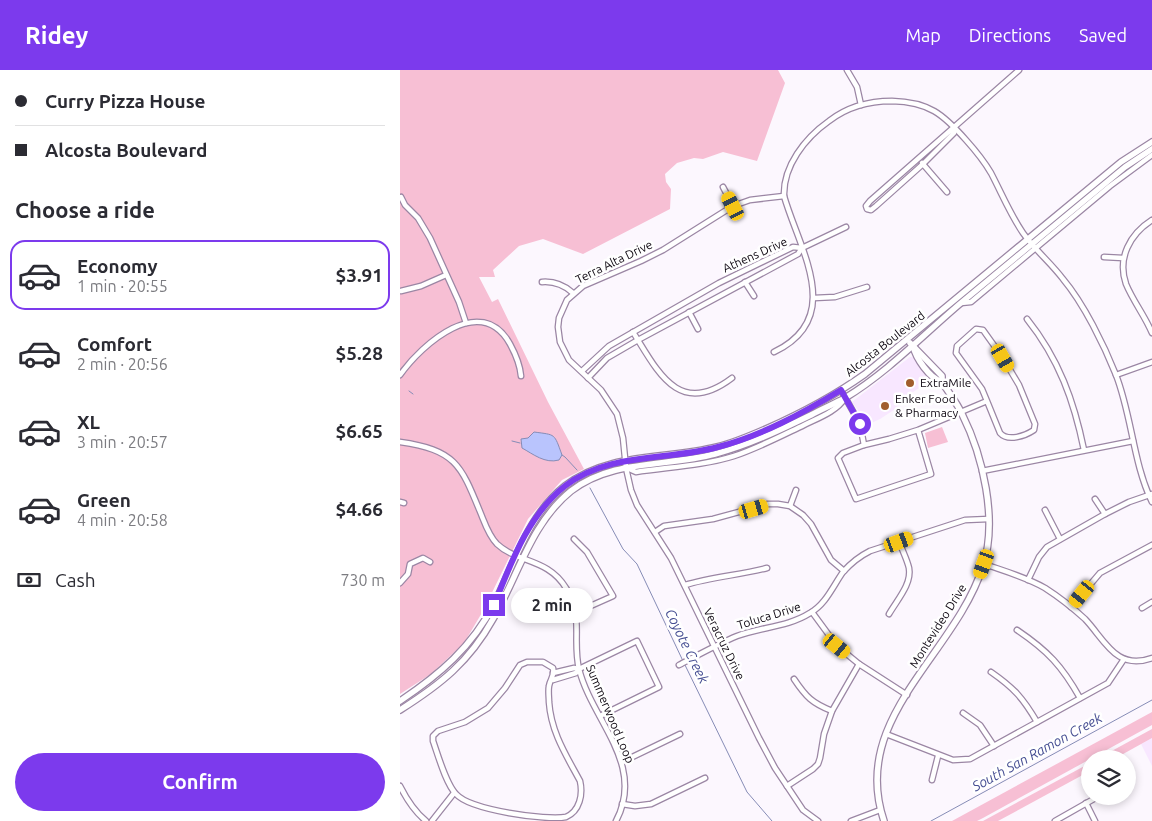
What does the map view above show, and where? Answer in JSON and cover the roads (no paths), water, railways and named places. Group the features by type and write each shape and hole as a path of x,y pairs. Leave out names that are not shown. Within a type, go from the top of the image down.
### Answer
{"main road":[{"name":"Alcosta Boulevard","path":"400,700 444,669 470,642 494,605 515,554 539,512 564,487 591,470 707,450 732,443 807,410 865,374 1032,244 1121,162 1152,142"},
{"name":"Alcosta Boulevard","path":"400,710 442,682 468,658 493,620 542,522 555,505 572,490 605,472 626,464 699,457 743,445 846,397 886,369 1032,244 1126,167 1152,149"},
{"name":"Montevideo Drive","path":"884,821 880,810 876,777 885,734 907,695 973,593 984,564 989,519 982,471 970,430 962,413 942,382 936,380 924,366 907,340"}],"street":[{"path":"846,70 857,87 861,105"},
{"path":"955,128 954,133 923,164 872,209 867,209 866,206 894,180 1019,70"},
{"path":"774,352 795,340 806,323 814,298 813,282 784,196 785,182 790,167 807,140 830,120 848,109 861,105 888,101 918,104 936,111 955,128 983,161 1014,220 1032,244 1064,280 1084,310 1116,375 1129,417 1133,441 1152,502"},
{"name":"Alcosta Boulevard","path":"1032,244 1152,155"},
{"path":"918,159 947,192"},
{"path":"894,180 899,186"},
{"path":"723,187 733,206"},
{"name":"Terra Alta Drive","path":"626,464 624,438 617,414 601,390 569,360 560,342 558,327 562,308 573,293 589,283 663,250 733,206 750,200 784,196"},
{"path":"401,197 405,206 418,218 430,238 459,302 466,323"},
{"path":"1152,220 1142,226 1134,235 1127,246 1123,258 1126,284 1152,333"},
{"path":"802,248 846,227"},
{"name":"Athens Drive","path":"582,371 609,346 739,272 793,247 802,248 798,254 607,358 588,378"},
{"path":"1104,257 1123,258"},
{"path":"401,291 420,286 446,274"},
{"path":"542,282 558,283 573,293"},
{"path":"746,282 754,296"},
{"path":"814,298 835,297 867,287"},
{"path":"689,312 698,328"},
{"path":"1027,319 1037,332 1064,379 1077,419 1084,450"},
{"path":"400,375 409,362 428,343 460,325 475,322 484,323 500,331 507,339 520,365 521,376"},
{"path":"976,329 983,330 1015,378 1034,424 1034,430 1009,438 1004,437 1000,433 987,401 982,389 955,349 976,329"},
{"path":"633,332 665,380 681,390 693,393 706,392 718,388 732,378"},
{"path":"1116,375 1152,362"},
{"path":"841,390 860,424 864,445"},
{"path":"918,430 931,474 856,499 838,458 843,453 918,430 987,401"},
{"path":"982,471 1133,441"},
{"name":"Summerwood Loop","path":"400,442 443,453 454,462 468,481 486,526 495,542 503,549 541,565 566,586 577,612 576,657 582,680 622,762 625,778 622,804 616,821"},
{"name":"Veracruz Drive","path":"626,464 631,490 637,505 671,558 775,768 803,810 818,821"},
{"path":"790,506 796,490"},
{"path":"1028,580 1039,557 1047,547 1105,514 1150,495"},
{"path":"1095,499 1105,514"},
{"path":"655,532 664,526 713,519 768,504 790,506 803,515 811,524 831,560 844,571"},
{"path":"1045,510 1060,539"},
{"name":"Toluca Drive","path":"679,665 738,636 803,618 822,604 844,571 859,556 965,520 989,519"},
{"path":"574,539 587,552 613,596 577,612"},
{"path":"889,614 906,588 909,578 909,568 899,542"},
{"path":"1071,607 1100,573 1152,546"},
{"path":"400,583 408,574 410,564 423,558 430,562"},
{"path":"984,564 1045,588 1085,619 1112,652 1124,659 1135,661 1152,658"},
{"path":"685,586 698,581 767,568"},
{"path":"1142,608 1152,602"},
{"path":"812,612 837,646 859,664 907,695"},
{"path":"1018,630 1038,644 1055,660 1067,675 1080,698"},
{"path":"552,680 576,673 579,669 637,640 659,687 600,716"},
{"path":"885,734 938,756 953,760 970,759 1108,683 1124,659"},
{"path":"523,663 546,663 552,668 554,673 552,680 549,686 549,710 555,732 580,781 579,804 571,814 557,819 496,812 460,798 450,787 433,739 435,733 465,722 488,708 523,663"},
{"path":"787,786 818,764 824,734 832,711 859,664"},
{"path":"554,673 574,668 579,669"},
{"path":"991,672 1010,686 1023,699 1038,722"},
{"path":"794,679 804,695 814,704 832,711"},
{"path":"963,713 980,725 994,746"},
{"path":"622,762 680,734"},
{"path":"932,780 938,756"},
{"path":"622,804 635,806 651,804 705,778"},
{"path":"400,786 409,803 426,821"},
{"path":"432,821 454,793"},
{"path":"1054,821 1082,805"},
{"path":"1087,805 1095,821"},
{"path":"852,821 880,810"}],"water":[{"path":"534,432 553,436 562,455 559,460 544,460 522,448 521,439 528,438"}],"waterway":[{"name":"Coyote Creek","path":"409,391 413,394"},
{"name":"Coyote Creek","path":"512,441 520,443"},
{"name":"Coyote Creek","path":"562,455 577,470"},
{"name":"Coyote Creek","path":"590,488 623,549 637,564 683,661"},
{"name":"Coyote Creek","path":"685,665 747,792 772,821"},
{"name":"South San Ramon Creek","path":"931,821 1152,700"}],"place":[{"name":"ExtraMile","path":"910,383"},
{"name":"Enker Food & Pharmacy","path":"885,406"}]}
